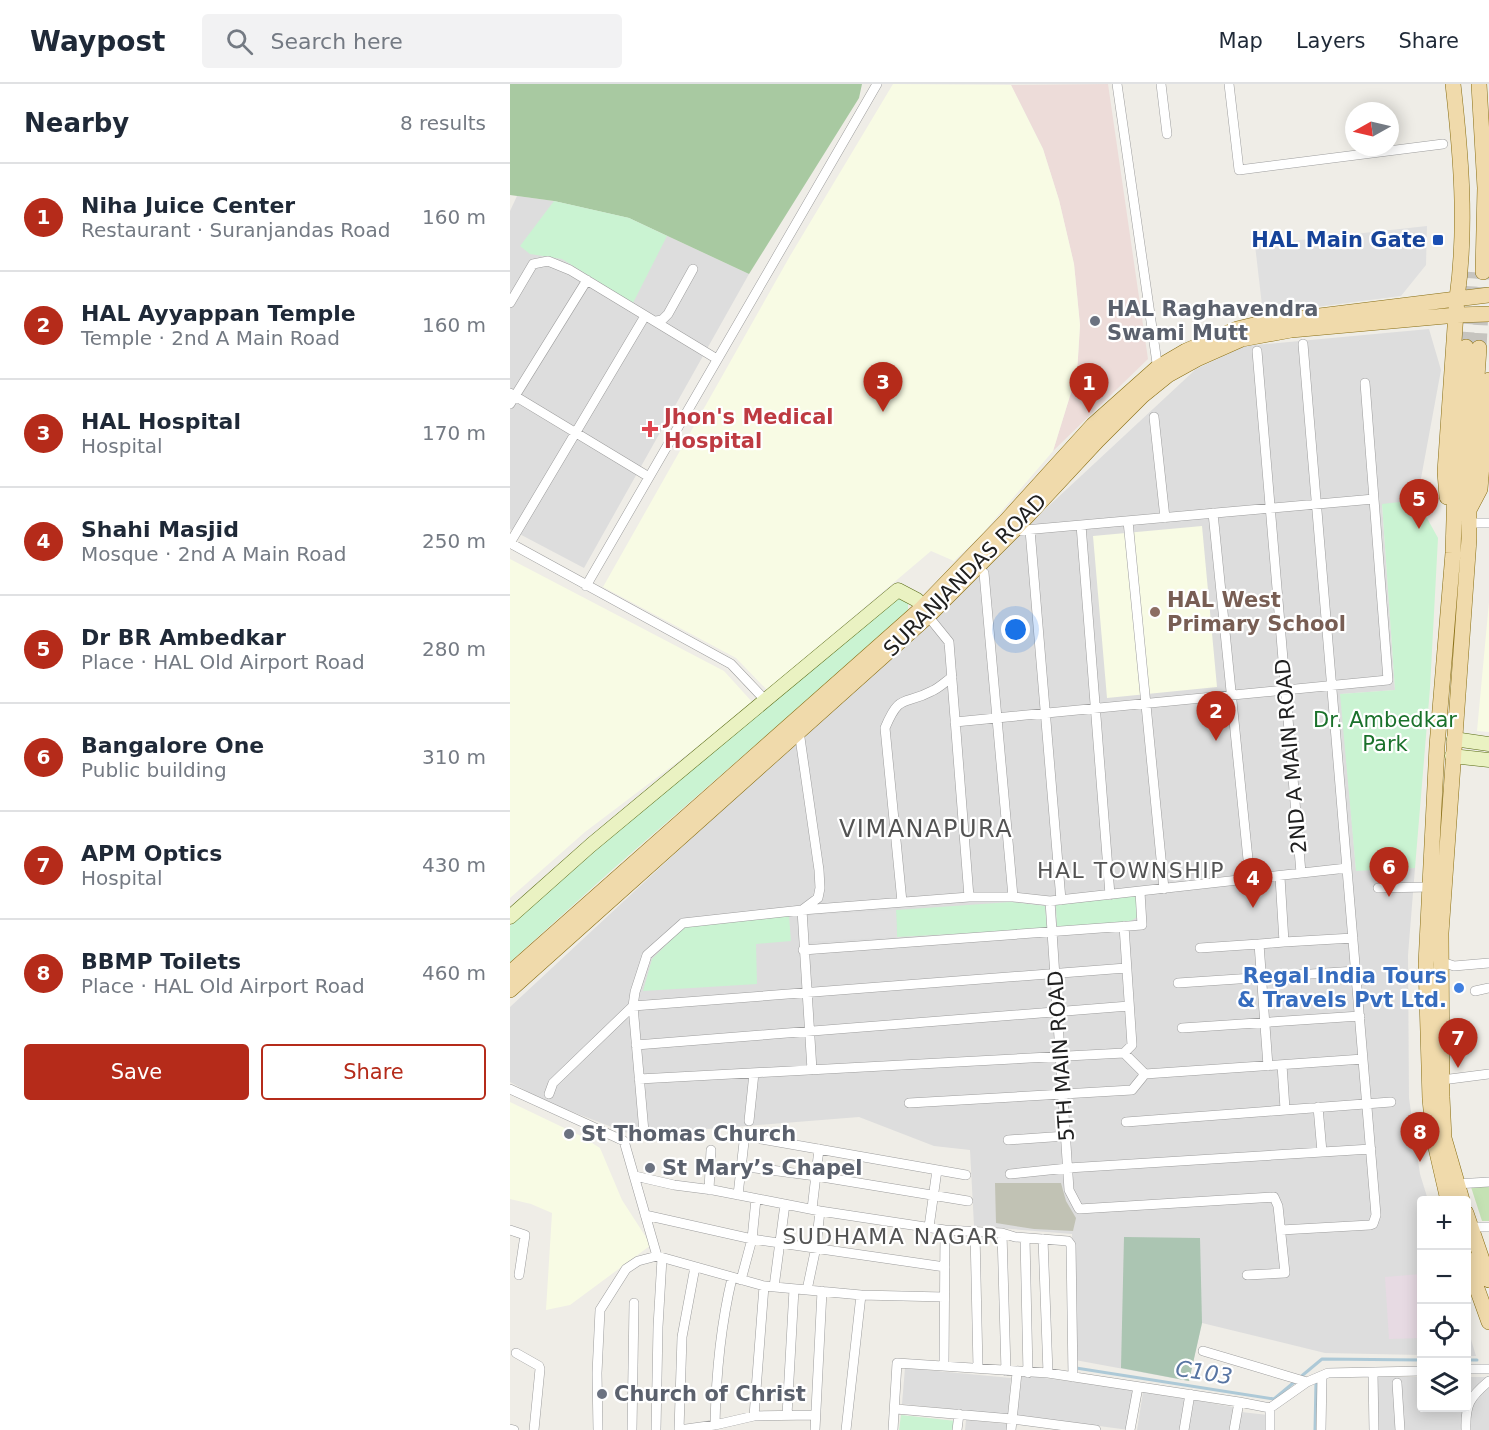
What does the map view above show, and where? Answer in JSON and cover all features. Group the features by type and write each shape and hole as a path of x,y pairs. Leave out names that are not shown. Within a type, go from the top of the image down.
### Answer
{"main road":[{"path":"1453,84 1463,198 1461,273 1457,298 1445,472 1447,501 1464,519"},
{"path":"1463,84 1477,272 1485,188 1479,84"},
{"name":"SURANJANDAS ROAD","path":"510,990 799,731 925,612 1009,526 1093,425 1186,351 1262,323 1489,295"},
{"name":"SURANJANDAS ROAD","path":"1159,374 1242,339 1291,330 1489,314"},
{"path":"1460,1196 1439,1139 1442,1080 1441,964 1442,909 1454,739 1473,348"},
{"path":"1447,1196 1430,1099 1426,964 1429,887 1437,746 1464,519 1485,488 1489,380"},
{"name":"SURANJANDAS ROAD","path":"510,973 925,612"},
{"path":"1471,1226 1489,1280"},
{"path":"1471,1270 1489,1322"}],"street":[{"path":"586,586 877,84"},
{"path":"1117,84 1159,374"},
{"path":"1161,84 1167,134"},
{"path":"1229,84 1239,170 1443,144"},
{"path":"510,303 533,264 548,261 570,270 717,359"},
{"path":"656,321 662,320 668,314 693,268"},
{"path":"587,280 512,398 575,432 649,477"},
{"path":"645,316 510,543 731,664 766,701"},
{"path":"1247,1275 1285,1273 1281,1230 1373,1224 1376,1215 1303,344"},
{"name":"2ND A MAIN ROAD","path":"1257,351 1301,873"},
{"path":"955,722 1388,680 1365,382"},
{"path":"1154,417 1165,518"},
{"path":"1009,526 1030,530 1374,499"},
{"path":"1213,513 1250,879"},
{"path":"1464,519 1489,523"},
{"path":"1128,521 1164,889"},
{"path":"1081,525 1110,895"},
{"path":"1030,530 1060,900"},
{"path":"984,573 1013,897"},
{"path":"510,917 591,845 897,590 917,600 949,642 969,897"},
{"path":"902,902 885,728 894,707 909,698 933,691 952,677"},
{"path":"799,731 815,832 820,888 818,898 802,910"},
{"path":"1454,739 1489,744"},
{"path":"1452,756 1489,760"},
{"path":"644,1132 633,1006 634,992 647,955 683,922 969,897 1013,897 1050,901 1347,868"},
{"path":"1280,877 1284,942"},
{"path":"1378,888 1429,887"},
{"path":"803,950 1142,925 1140,892"},
{"name":"5TH MAIN ROAD","path":"1050,901 1069,1190 1079,1209 1274,1197 1278,1202 1281,1230"},
{"path":"802,910 812,1070"},
{"path":"639,1079 1124,1053 1132,1045 1124,926"},
{"path":"1200,948 1353,938"},
{"path":"1260,944 1268,1066"},
{"path":"1441,964 1454,966 1489,963"},
{"path":"549,1094 553,1083 633,1006 1126,968"},
{"path":"1178,983 1356,971"},
{"path":"1475,991 1489,988"},
{"path":"636,1046 1129,1006"},
{"path":"1182,1028 1360,1016"},
{"path":"1124,1053 1145,1074"},
{"path":"909,1103 1132,1090 1145,1074 1363,1059"},
{"path":"1282,1065 1285,1109"},
{"path":"749,1121 754,1073"},
{"path":"1442,1080 1489,1074"},
{"path":"510,1089 624,1141 645,1215 660,1257 656,1430"},
{"path":"1126,1122 1391,1102"},
{"path":"1318,1107 1322,1152"},
{"path":"1008,1140 1066,1136"},
{"path":"761,1139 966,1175"},
{"path":"738,1195 744,1142"},
{"path":"807,1290 816,1247 816,1176 819,1149"},
{"path":"1011,1174 1068,1168 1371,1149"},
{"path":"709,1190 711,1150"},
{"path":"740,1166 968,1201"},
{"path":"929,1227 937,1170"},
{"path":"634,1176 816,1210 945,1230 1002,1233 1025,1238 1068,1241 1071,1245 1073,1377"},
{"path":"1456,1184 1489,1182"},
{"path":"715,1425 718,1348 736,1279 752,1239 756,1199"},
{"path":"774,1287 785,1204"},
{"path":"645,1215 780,1244 816,1247 945,1267"},
{"path":"1471,1221 1489,1227"},
{"path":"510,1230 525,1234 519,1275"},
{"path":"944,1365 945,1230"},
{"path":"975,1232 978,1368"},
{"path":"1002,1233 1006,1371"},
{"path":"1025,1238 1028,1373"},
{"path":"1043,1239 1048,1373"},
{"path":"598,1430 597,1372 600,1310 626,1269 638,1261 660,1257 764,1286 861,1295 944,1297"},
{"path":"695,1267 682,1337 679,1430 754,1416 815,1416"},
{"path":"754,1416 764,1286"},
{"path":"788,1415 794,1289"},
{"path":"815,1430 822,1291"},
{"path":"846,1430 861,1295"},
{"path":"632,1430 634,1303"},
{"path":"1203,1351 1307,1382"},
{"path":"516,1353 539,1366 534,1430"},
{"path":"893,1430 897,1363 1048,1373 1270,1408 1307,1382 1328,1373 1417,1371"},
{"path":"1471,1370 1489,1368"},
{"path":"1011,1430 1017,1372"},
{"path":"1373,1373 1374,1430"},
{"path":"1321,1430 1322,1376"},
{"path":"1467,1430 1465,1416 1469,1400 1489,1381"},
{"path":"1397,1383 1400,1430"},
{"path":"1130,1430 1138,1388"},
{"path":"1184,1430 1190,1394"},
{"path":"1234,1430 1239,1402"},
{"path":"1270,1408 1270,1430"},
{"path":"896,1409 1011,1419 1096,1430"},
{"path":"957,1430 959,1414"}],"shaded area":[{"path":"893,84 1011,85 1043,149 1059,200 1074,264 1080,325 1077,373 1053,451 982,534 954,561 931,551 767,690 736,658 603,587 790,256"},
{"path":"1108,84 1148,359 1053,451 1077,373 1080,325 1074,264 1059,200 1043,149 1011,85"},
{"path":"517,196 554,201 629,218 749,274 584,568 510,529 510,211"},
{"path":"1427,226 1426,265 1401,296 1263,314 1255,245"},
{"path":"1429,329 1441,370 1417,500 1382,505 1395,690 1341,694 1356,870 1415,868 1408,955 1409,1098 1420,1174 1427,1196 1417,1196 1417,1355 1325,1353 1202,1323 1189,1381 1075,1360 1072,1234 974,1226 970,1150 934,1146 859,1117 633,1135 546,1102 510,1082 510,1007 1196,369 1245,346"},
{"name":"HAL West Primary School","path":"1202,526 1217,687 1107,698 1093,536"},
{"path":"510,559 724,671 754,704 585,832 510,898"},
{"path":"1489,602 1489,732 1477,731"},
{"path":"896,910 897,937 804,942 803,916"},
{"path":"510,1102 581,1136 600,1148 622,1200 651,1245 570,1305 546,1310 552,1213 531,1204 510,1199"},
{"path":"995,1183 1061,1183 1066,1201 1076,1218 1073,1231 1034,1229 996,1223"},
{"path":"1124,1237 1200,1238 1202,1323 1189,1381 1121,1368"},
{"path":"1417,1274 1417,1338 1389,1339 1385,1277"},
{"path":"1471,1339 1476,1356 1471,1356"},
{"path":"905,1368 1011,1378 1008,1415 902,1404"},
{"path":"1022,1375 1134,1390 1129,1430 1017,1415"},
{"path":"1377,1377 1417,1377 1417,1412 1471,1412 1471,1377 1486,1377 1489,1384 1489,1430 1378,1430"},
{"path":"1143,1392 1186,1399 1180,1430 1137,1430"},
{"path":"1194,1400 1233,1407 1229,1430 1188,1430"},
{"path":"1241,1412 1268,1415 1268,1430 1238,1430"},
{"path":"966,1420 1008,1424 1008,1430 965,1430"}],"green space":[{"path":"510,84 862,84 859,98 749,274 629,218 554,201 510,195"},
{"path":"554,201 629,218 667,236 633,303 562,259 530,254 520,246"},
{"name":"Dr. Ambedkar Park","path":"1417,500 1438,538 1430,688 1415,868 1356,871 1340,694 1395,690 1382,504"},
{"path":"897,598 908,600 908,612 613,869 510,962 510,926 594,852"},
{"path":"1138,896 1137,917 1125,925 1057,928 1056,905"},
{"path":"1011,902 1045,906 1047,929 897,937 896,910"},
{"path":"789,916 791,941 756,944 757,984 643,991 652,959 684,927"},
{"path":"1489,1186 1489,1221 1482,1221 1471,1187"},
{"path":"901,1415 956,1421 955,1430 899,1430"}],"waterway":[{"name":"C103","path":"1076,1368 1274,1399 1322,1359 1417,1360"},
{"name":"C103","path":"1471,1360 1477,1360"},
{"name":"C103","path":"1315,1430 1316,1381"}],"tunnel":[{"path":"1466,347 1471,272"},
{"path":"1479,348 1483,272"}],"place":[{"name":"HAL Main Gate","path":"1438,240"},
{"name":"HAL Raghavendra Swami Mutt","path":"1095,321"},
{"name":"HAL Hospital","path":"883,412"},
{"name":"Niha Juice Center","path":"1089,413"},
{"name":"Jhon's Medical Hospital","path":"650,429"},
{"name":"Dr BR Ambedkar","path":"1419,529"},
{"name":"HAL West Primary School","path":"1155,612"},
{"name":"HAL Ayyappan Temple","path":"1216,741"},
{"name":"Bangalore One","path":"1389,897"},
{"name":"Shahi Masjid","path":"1253,908"},
{"name":"Regal India Tours & Travels Pvt Ltd.","path":"1459,988"},
{"name":"APM Optics","path":"1458,1068"},
{"name":"St Thomas Church","path":"569,1134"},
{"name":"BBMP Toilets","path":"1420,1162"},
{"name":"St Mary’s Chapel","path":"650,1168"},
{"name":"Church of Christ","path":"602,1394"}],"district":[{"name":"VIMANAPURA","path":"926,829"},
{"name":"HAL TOWNSHIP","path":"1131,870"},
{"name":"SUDHAMA NAGAR","path":"891,1236"}]}
